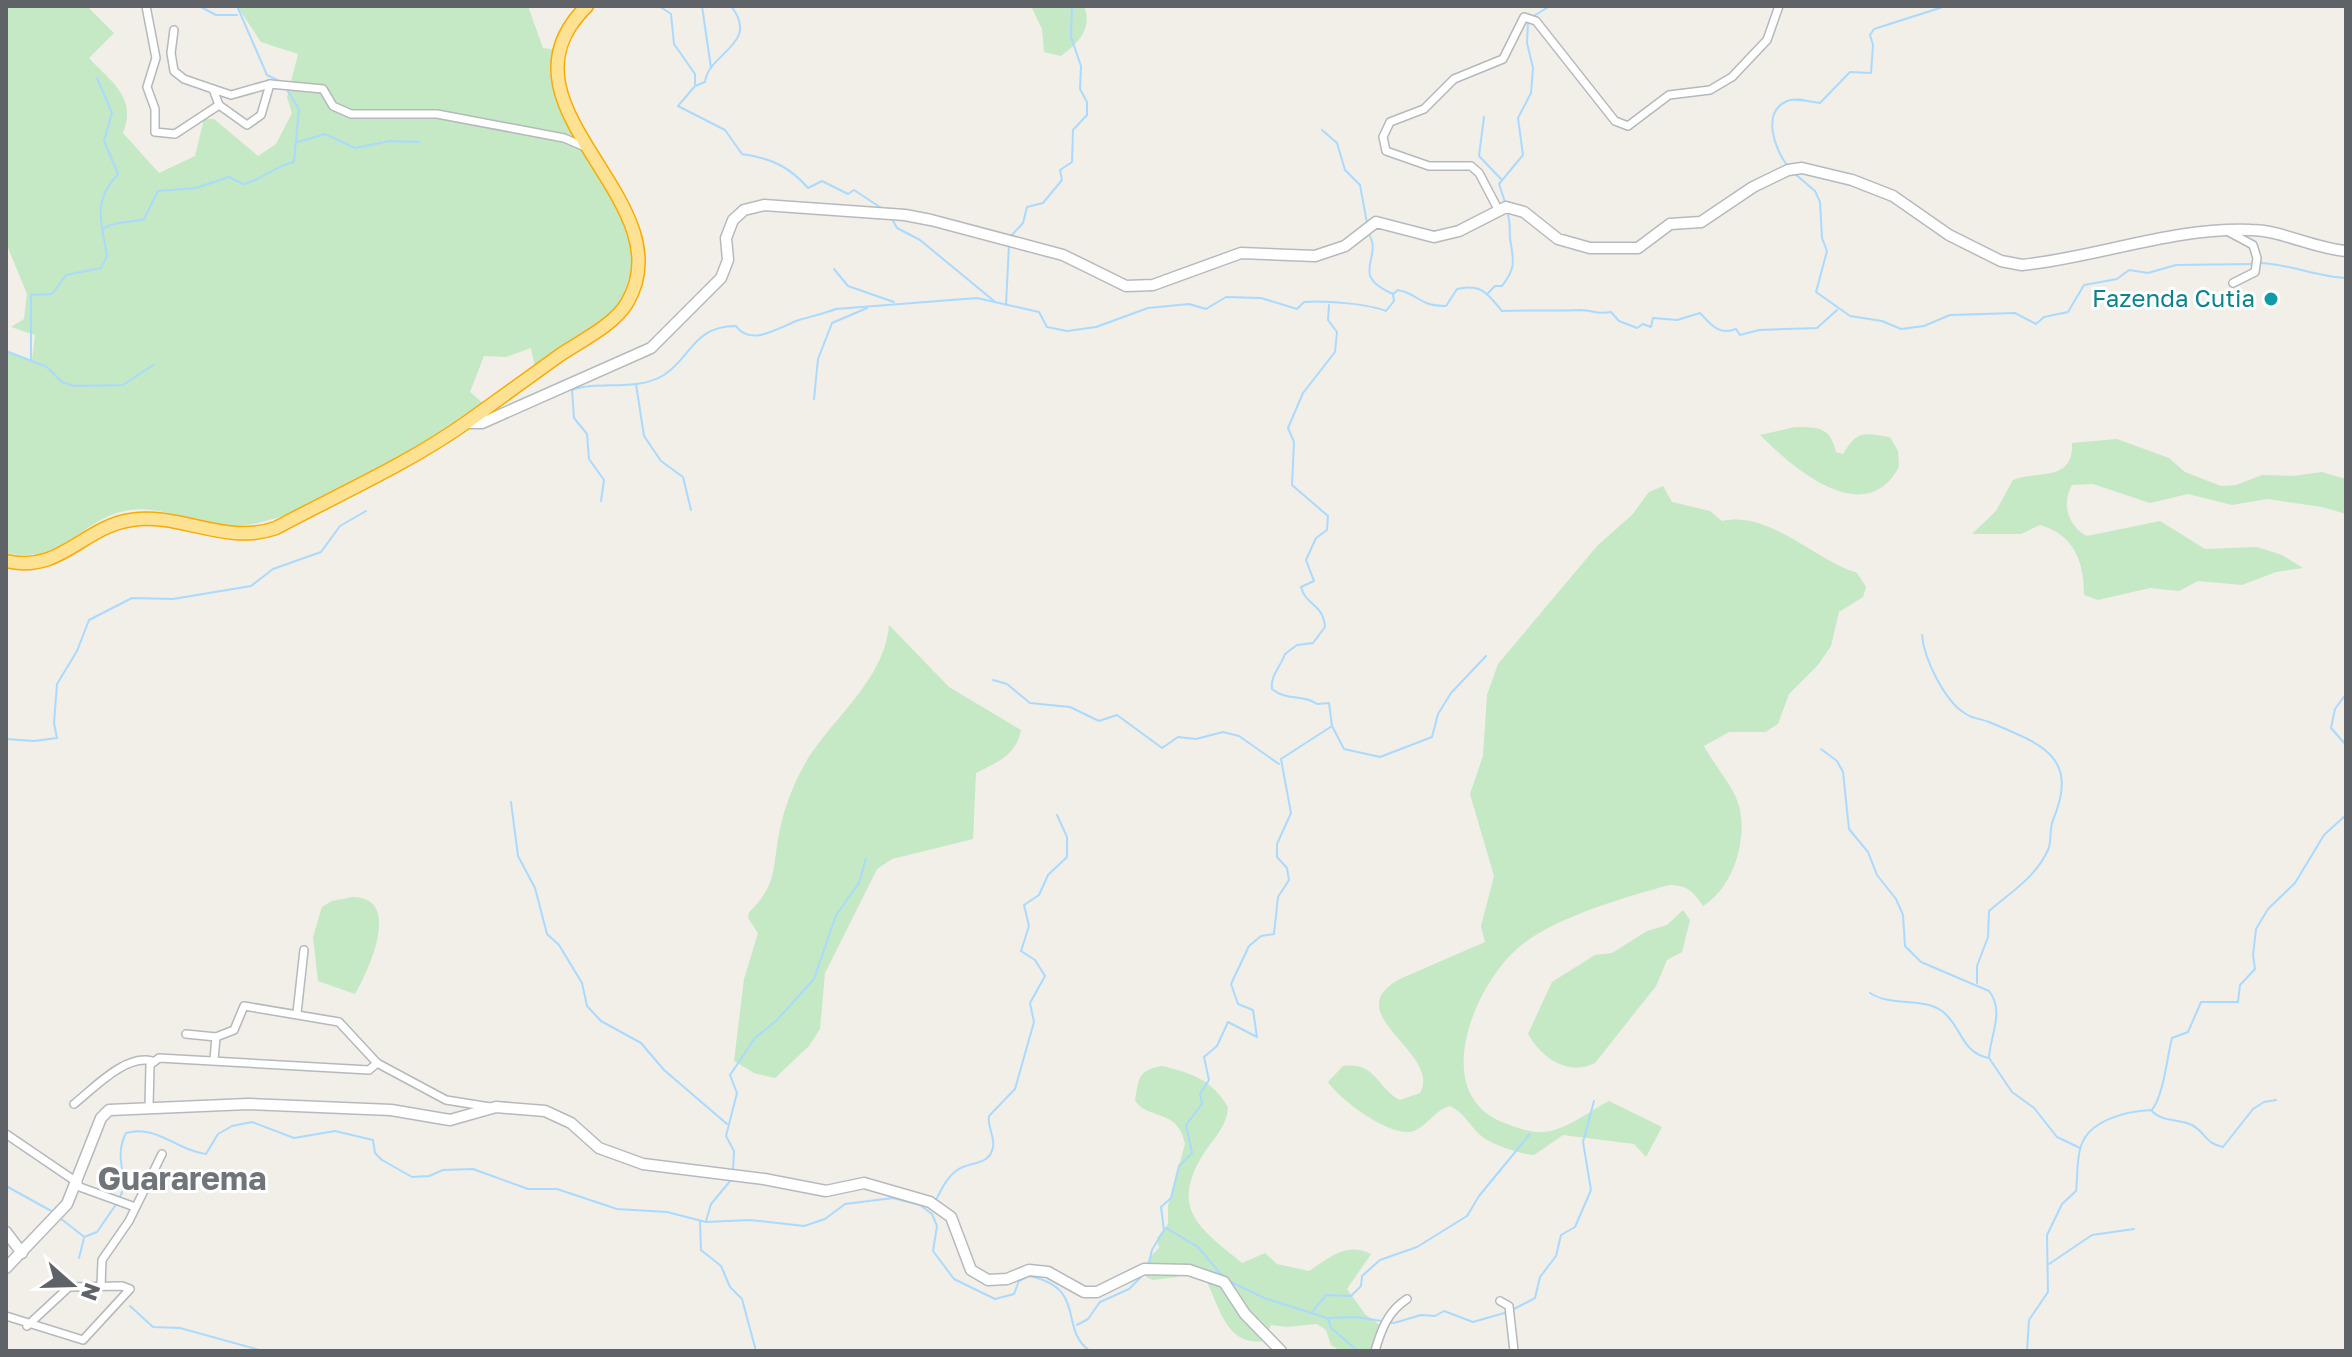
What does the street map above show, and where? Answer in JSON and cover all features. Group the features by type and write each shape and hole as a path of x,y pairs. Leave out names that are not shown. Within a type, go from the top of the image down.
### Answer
{"highway":[{"path":"6,561 28,564 51,559 107,527 134,519 171,521 225,533 265,532 322,505 466,423 613,318 628,302 638,275 636,237 622,205 562,98 559,62 569,28 587,6"}],"street":[{"path":"146,6 156,49 156,63 147,87 155,109 155,132 175,134 219,105"},
{"path":"1499,211 1479,173 1471,166 1435,167 1395,157 1386,151 1383,137 1390,122 1424,109 1447,83 1503,59 1524,17 1536,21 1615,121 1628,126 1669,95 1710,90 1732,77 1767,40 1779,6"},
{"path":"174,30 171,53 174,71 184,79 231,95 270,84 323,89 333,106 351,114 437,114 564,138 587,147"},
{"path":"213,89 219,105 242,123 250,124 261,115 270,84"},
{"path":"466,423 482,423 651,348 721,278 728,260 726,238 733,220 744,210 764,205 905,215 931,220 1063,255 1126,286 1153,285 1241,253 1315,256 1345,246 1376,222 1434,237 1459,231 1506,207 1524,212 1558,239 1590,248 1638,248 1665,227 1701,222 1753,187 1788,170 1802,168 1852,180 1893,196 1949,235 2011,264 2032,264 2157,238 2225,230 2262,230 2307,245 2346,251"},
{"path":"2225,230 2253,245 2257,264 2233,283"},
{"path":"297,1013 304,950"},
{"path":"186,1034 216,1037 234,1030 244,1006 339,1022 377,1063 446,1100 545,1111 571,1123 599,1148 643,1164 764,1179 826,1191 864,1183 916,1197 951,1217 971,1270 988,1280 1007,1279 1029,1270 1048,1272 1084,1292 1097,1292 1144,1269 1189,1270 1224,1282 1245,1314 1281,1351"},
{"path":"214,1060 216,1037"},
{"path":"74,1104 125,1066 141,1060 214,1060 369,1070 377,1063"},
{"path":"149,1106 152,1061"},
{"path":"6,1268 58,1215 77,1185 101,1118 109,1110 238,1104 383,1109 450,1120 496,1107"},
{"path":"6,1134 77,1185 135,1207"},
{"path":"101,1286 102,1260 135,1207 162,1154"},
{"path":"6,1232 22,1253"},
{"path":"6,1316 27,1326 83,1340 130,1289 101,1286 65,1289 27,1326"},
{"path":"1375,1351 1380,1332 1395,1307 1407,1299"},
{"path":"1500,1301 1509,1306 1514,1351"}],"green space":[{"path":"6,6 87,6 114,33 89,58 120,91 127,110 123,133 159,173 195,156 204,119 214,119 258,156 276,144 292,113 287,97 298,54 261,42 237,6 528,6 543,48 558,50 553,74 558,101 573,132 610,184 637,250 623,297 605,320 536,372 531,348 506,357 484,356 470,392 484,404 365,477 298,510 267,521 224,526 157,511 130,510 113,514 44,552 27,555 6,553 6,351 32,360 35,335 11,327 24,319 27,294 6,243"},
{"path":"1031,6 1084,6 1087,22 1082,35 1061,56 1044,52 1042,29"},
{"path":"1795,427 1822,430 1834,444 1836,452 1843,454 1862,435 1890,437 1898,451 1899,467 1884,485 1867,494 1828,487 1790,462 1760,435"},
{"path":"2117,439 2169,458 2185,472 2221,486 2236,485 2262,475 2293,476 2322,472 2346,479 2346,514 2322,507 2267,499 2232,505 2188,494 2150,503 2093,484 2072,485 2067,499 2068,514 2075,527 2087,536 2160,521 2205,549 2257,547 2282,555 2303,568 2276,572 2242,585 2198,581 2179,591 2150,588 2098,600 2084,595 2082,571 2075,551 2052,529 2040,525 2021,534 1972,534 1996,511 2013,480 2060,470 2071,456 2072,443"},
{"path":"1663,486 1672,502 1710,511 1722,521 1740,520 1774,529 1857,573 1866,587 1863,597 1839,612 1831,646 1818,665 1789,694 1778,724 1765,732 1729,732 1704,746 1733,791 1741,819 1736,862 1723,888 1714,898 1703,906 1689,890 1669,885 1569,918 1518,948 1502,965 1475,1011 1466,1038 1464,1064 1468,1087 1480,1107 1502,1122 1533,1132 1553,1131 1609,1101 1662,1127 1646,1157 1634,1144 1563,1135 1534,1155 1521,1153 1484,1138 1450,1106 1414,1131 1404,1132 1380,1124 1355,1108 1328,1082 1343,1066 1354,1066 1370,1072 1400,1100 1420,1093 1423,1078 1417,1063 1383,1019 1379,1005 1384,991 1402,978 1485,942 1481,926 1494,876 1470,794 1483,756 1487,695 1498,664 1598,545 1632,515 1649,492"},
{"path":"889,625 949,687 1021,730 1010,752 976,773 973,839 892,859 877,869 825,973 820,1029 809,1046 775,1078 754,1073 734,1061 744,979 758,933 748,918 749,912 770,883 782,822 798,778 812,753 877,666"},
{"path":"353,897 368,901 376,909 379,922 373,953 355,994 318,981 313,937 322,907 332,901"},
{"path":"1683,910 1690,920 1682,952 1667,960 1656,986 1595,1063 1575,1068 1565,1066 1540,1050 1528,1034 1552,982 1595,955 1612,953 1647,931 1667,925"},
{"path":"1162,1066 1200,1079 1215,1090 1228,1107 1223,1125 1195,1170 1189,1188 1189,1202 1202,1227 1242,1263 1265,1253 1277,1264 1309,1271 1346,1250 1371,1254 1347,1289 1365,1314 1380,1325 1377,1351 1341,1351 1331,1345 1326,1330 1317,1324 1271,1325 1264,1341 1251,1341 1240,1337 1225,1321 1204,1276 1186,1267 1177,1277 1153,1280 1146,1277 1149,1258 1159,1248 1157,1238 1168,1224 1168,1206 1185,1144 1176,1125 1140,1106 1135,1100 1141,1076 1148,1070"}],"waterway":[{"path":"199,6 216,15 237,15"},
{"path":"237,6 267,75 281,82"},
{"path":"659,6 671,14 674,44 695,74 695,84"},
{"path":"702,6 711,68"},
{"path":"731,6 739,19 737,39 708,72 705,82 695,86 678,106 725,130 742,154 778,164 808,188 822,181 848,194 854,190 886,211"},
{"path":"1010,237 1023,223 1027,207 1043,203 1062,180 1060,170 1072,162 1073,130 1087,115 1087,102 1080,89 1081,66 1071,37 1072,6"},
{"path":"1532,17 1550,6"},
{"path":"1787,165 1778,150 1773,132 1772,122 1779,106 1795,99 1820,103 1850,72 1871,73 1873,45 1870,35 1874,29 1946,6"},
{"path":"1505,202 1499,184 1523,155 1518,118 1531,93 1533,68 1527,43 1528,22"},
{"path":"31,360 31,295 52,294 66,275 101,268 107,256 101,204 118,174 104,141 112,113 97,78"},
{"path":"102,230 144,219 158,191 196,188 229,177 243,184 294,162 299,109 287,90"},
{"path":"1484,117 1479,156 1501,179"},
{"path":"1322,130 1337,143 1345,170 1360,185 1367,223"},
{"path":"298,142 325,134 355,148 390,141 420,142"},
{"path":"1794,173 1815,191 1820,202 1822,238 1827,251 1816,292 1850,316 1882,321 1901,329 1924,326 1950,315 2015,313 2036,324 2044,317 2068,312 2084,285 2117,279 2129,270 2148,273 2176,265 2252,264"},
{"path":"1488,293 1495,286 1502,286 1512,266 1507,212"},
{"path":"892,219 897,228 920,240 994,301"},
{"path":"1368,233 1373,250 1369,273 1372,280 1393,294 1398,290 1437,305 1446,306 1457,289 1472,288 1488,295 1502,311 1611,312 1619,321 1637,328 1643,324 1651,327 1653,318 1677,320 1700,313 1715,328 1724,331 1736,329 1740,335 1759,330 1817,328 1837,310"},
{"path":"1006,305 1009,244"},
{"path":"2258,263 2346,278"},
{"path":"834,269 848,286 894,302"},
{"path":"601,501 604,480 589,459 587,434 574,418 572,390 653,380 673,368 701,337 722,327 736,326 742,332 758,335 836,309 977,298 1039,312 1047,327 1067,331 1096,327 1148,308 1189,304 1206,309 1226,297 1261,298 1297,309 1304,302 1322,302 1386,311 1394,301 1393,294"},
{"path":"1329,305 1328,320 1337,332 1335,352 1303,393 1288,428 1294,442 1292,485 1328,516 1327,530 1316,538 1306,560 1314,581 1301,587 1321,613 1325,627 1313,643 1297,645 1285,654 1274,675 1272,689 1317,704 1329,703 1332,726 1344,749 1380,757 1432,737 1438,714 1451,693 1486,656"},
{"path":"814,399 818,359 832,323 867,308"},
{"path":"6,351 47,367 62,382 74,386 123,385 153,365"},
{"path":"636,384 644,436 661,461 683,477 691,510"},
{"path":"6,739 34,741 57,738 54,723 57,684 77,651 89,620 132,598 173,599 251,586 273,569 321,552 340,526 366,511"},
{"path":"1922,635 1937,679 1958,708 1969,716 2008,730 2039,746 2051,755 2062,781 2049,847 2043,860 2022,884 1989,911 1988,937 1977,966 1977,983"},
{"path":"993,680 1007,684 1030,703 1070,707 1099,721 1117,715 1162,748 1178,737 1196,739 1223,732 1239,736 1279,764"},
{"path":"2346,694 2335,709 2331,728 2346,745"},
{"path":"1148,1266 1152,1250 1164,1230 1161,1207 1171,1198 1179,1166 1192,1153 1186,1125 1202,1104 1200,1094 1209,1080 1204,1057 1217,1046 1228,1022 1257,1037 1253,1010 1238,1004 1231,984 1249,946 1261,936 1274,934 1278,897 1289,880 1287,868 1277,857 1277,844 1291,813 1281,759 1332,726"},
{"path":"1821,749 1837,761 1843,772 1849,829 1868,852 1877,875 1896,899 1903,915 1905,946 1921,962 1989,991 1996,1007 1989,1058 2012,1092 2034,1108 2057,1137 2080,1148"},
{"path":"511,802 518,856 535,888 547,934 559,945 582,983 587,1006 601,1021 641,1043 664,1070 727,1124"},
{"path":"935,1202 954,1173 989,1157 993,1143 989,1116 1015,1089 1034,1022 1030,1003 1045,976 1035,960 1021,951 1029,926 1024,905 1039,895 1048,875 1067,857 1067,837 1057,815"},
{"path":"2152,1110 2162,1085 2172,1038 2188,1032 2201,1002 2238,1002 2240,985 2255,969 2256,929 2268,909 2295,883 2324,835 2346,815"},
{"path":"733,1170 734,1151 726,1136 737,1093 730,1075 755,1038 777,1020 814,979 836,915 859,883 866,858"},
{"path":"1870,993 1887,1000 1926,1004 1942,1011 1967,1045 1989,1058"},
{"path":"2027,1351 2029,1320 2048,1292 2047,1235 2062,1204 2076,1191 2079,1152 2085,1137 2100,1123 2131,1112 2151,1110 2165,1119 2192,1125 2213,1143 2223,1147 2253,1109 2264,1102 2276,1100"},
{"path":"1514,1309 1535,1298 1540,1277 1556,1256 1561,1235 1575,1227 1591,1190 1583,1142 1594,1101"},
{"path":"120,1197 124,1182 121,1152 126,1133 148,1132 206,1154 218,1134 232,1126 252,1122 294,1138 335,1131 373,1140 375,1153 382,1160 412,1177 429,1176 443,1170 473,1169 528,1189 557,1189 617,1209 667,1212 706,1222 750,1220 804,1226 825,1219 845,1204 893,1198 920,1205 932,1214 937,1226 933,1251 954,1279 995,1299 1014,1294 1019,1281 1029,1276 1059,1290 1066,1299 1075,1332 1090,1351"},
{"path":"1313,1311 1326,1295 1351,1296 1361,1286 1362,1276 1380,1260 1417,1247 1467,1216 1479,1196 1530,1134"},
{"path":"706,1221 711,1204 731,1180"},
{"path":"6,1186 55,1213"},
{"path":"84,1237 97,1232 117,1203"},
{"path":"60,1218 83,1236"},
{"path":"700,1222 701,1250 721,1266 730,1287 742,1299 756,1351"},
{"path":"1166,1228 1198,1247 1223,1277"},
{"path":"2049,1264 2092,1235 2134,1229"},
{"path":"79,1258 84,1238"},
{"path":"1077,1325 1088,1319 1100,1302 1129,1289 1143,1275"},
{"path":"1229,1281 1264,1298 1327,1318 1356,1317 1394,1323 1421,1315 1435,1316 1444,1311 1473,1322 1508,1312"},
{"path":"130,1306 153,1327 180,1328 263,1351"},
{"path":"1328,1319 1331,1328 1358,1351"}],"place":[{"name":"Fazenda Cutia","path":"2271,299"}],"district":[{"name":"Guararema","path":"182,1179"}]}
